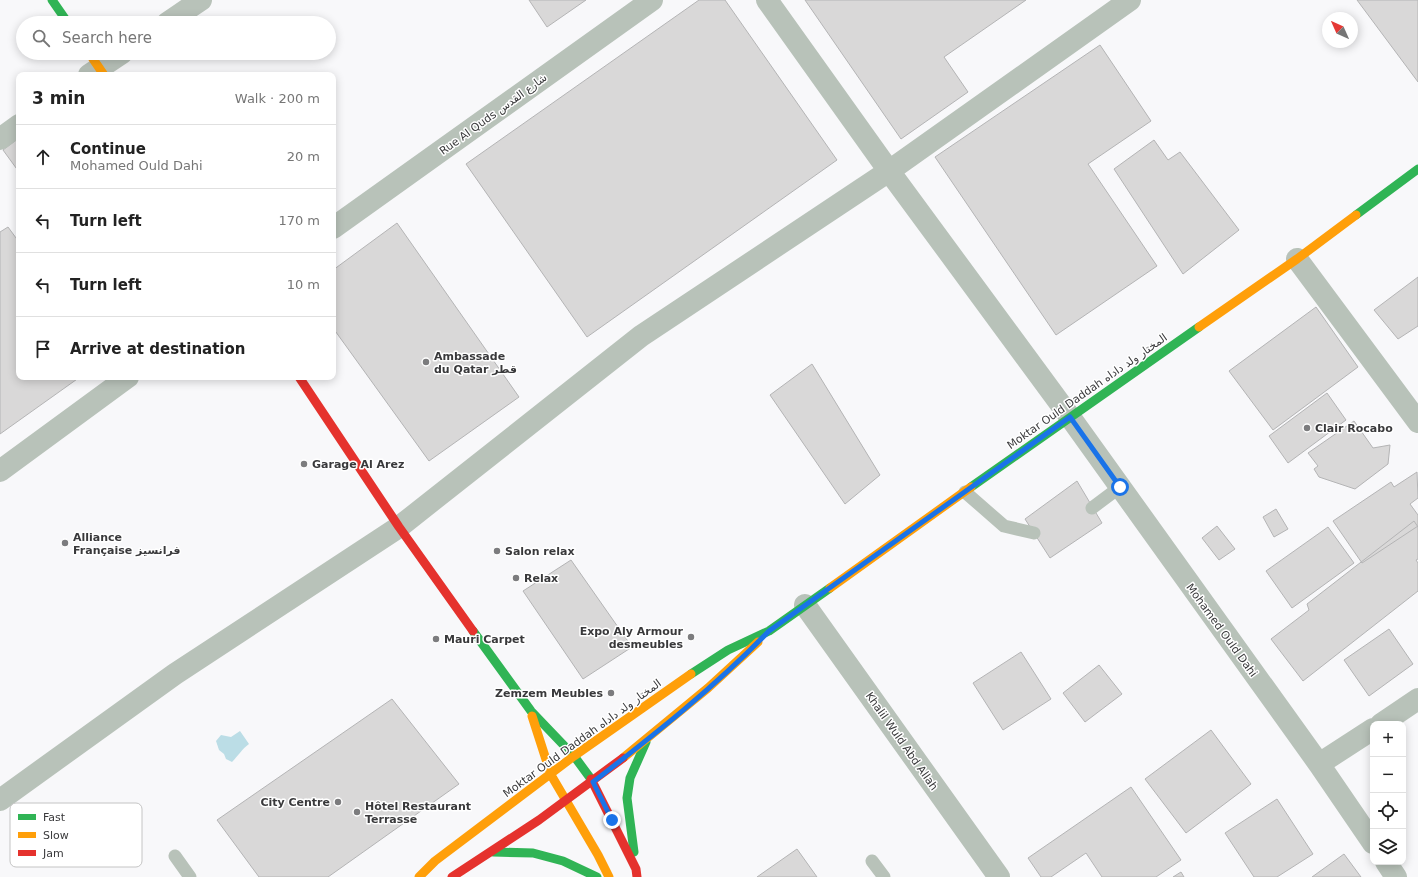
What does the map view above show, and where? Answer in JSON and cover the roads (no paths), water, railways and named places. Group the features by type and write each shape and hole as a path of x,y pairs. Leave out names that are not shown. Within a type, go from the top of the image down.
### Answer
{"main road":[{"path":"52,0 63,16"},
{"name":"Moktar Ould Daddah المختار ولد داداه","path":"419,877 435,862 574,756 728,650 769,631 1182,338 1297,259 1418,169"},
{"path":"301,380 398,527 531,711 574,756 593,782 636,873"},
{"name":"Moktar Ould Daddah المختار ولد داداه","path":"452,877 493,852 593,782 648,739 719,679 744,657 769,631"},
{"path":"531,711 550,775 566,800 609,877"},
{"path":"636,873 628,798 630,778 648,739"},
{"path":"493,852 533,853 563,861 597,877"}],"street":[{"path":"177,16 201,0"},
{"name":"Rue Al Quds شارع القدس","path":"336,226 652,0"},
{"name":"Mohamed Ould Dahi","path":"767,0 889,171 1070,417 1319,764 1370,839"},
{"path":"0,800 175,674 398,527 640,336 889,171 1130,0"},
{"path":"95,68 109,60"},
{"path":"0,139 16,127"},
{"path":"1297,259 1418,422"},
{"path":"0,471 124,380"},
{"name":"Khalil Wuld Abd Allah","path":"806,605 999,877"},
{"path":"1385,721 1418,699"},
{"path":"1319,764 1370,731"},
{"path":"1388,865 1396,877"}],"lane":[{"path":"1092,508 1120,487"},
{"path":"965,492 1004,526 1034,532"},
{"path":"175,856 190,877"},
{"path":"872,861 884,877"}],"water":[{"path":"240,731 249,744 232,762 226,759 224,754 219,750 216,741 221,735 231,737"}],"place":[{"name":"Ambassade du Qatar قطر","path":"426,362"},
{"name":"Clair Rocabo","path":"1307,428"},
{"name":"Garage Al Arez","path":"304,464"},
{"name":"Alliance Française فرانسيز","path":"65,543"},
{"name":"Salon relax","path":"497,551"},
{"name":"Relax","path":"516,578"},
{"name":"Expo Aly Armour desmeubles","path":"691,637"},
{"name":"Mauri Carpet","path":"436,639"},
{"name":"Zemzem Meubles","path":"611,693"},
{"name":"City Centre","path":"338,802"},
{"name":"Hôtel Restaurant Terrasse","path":"357,812"}]}
